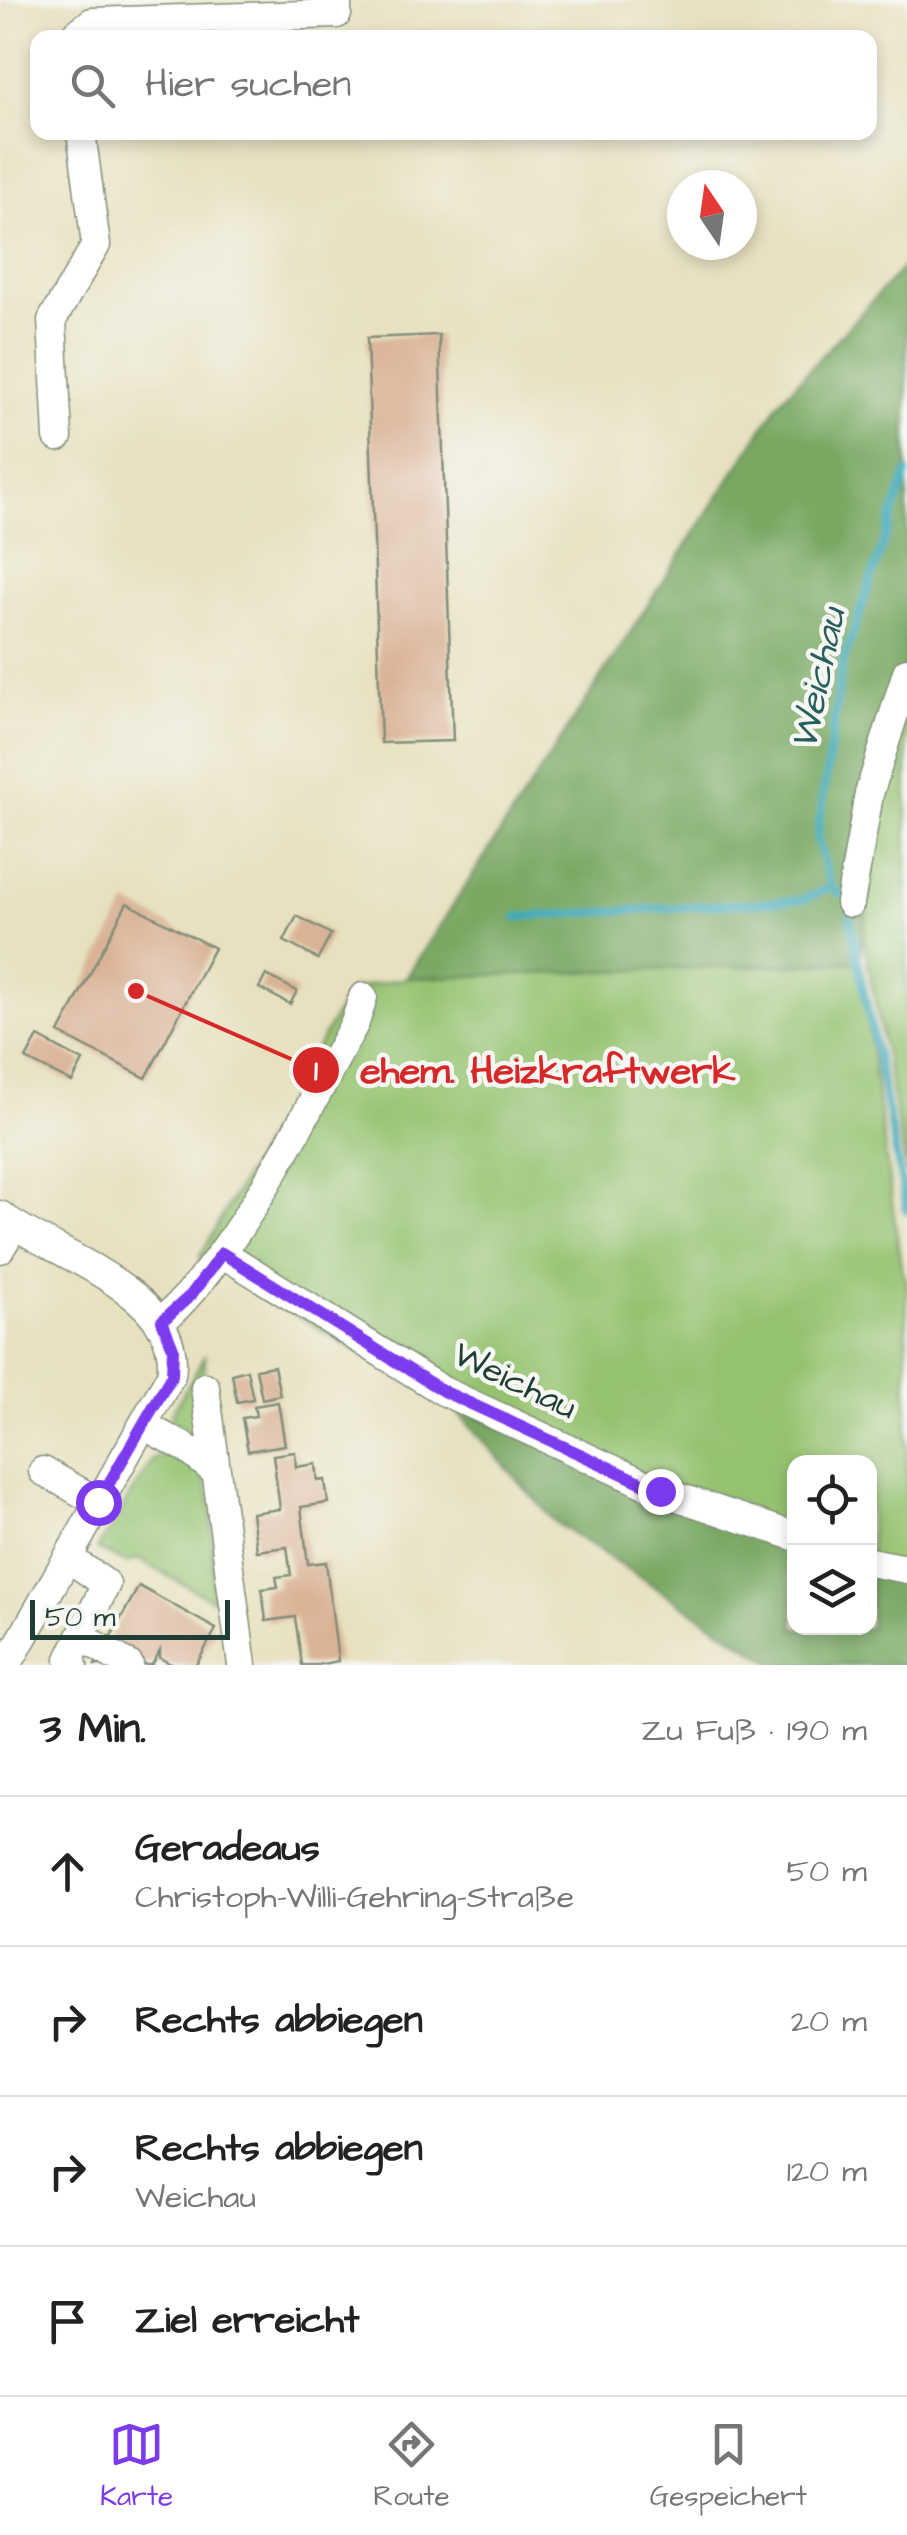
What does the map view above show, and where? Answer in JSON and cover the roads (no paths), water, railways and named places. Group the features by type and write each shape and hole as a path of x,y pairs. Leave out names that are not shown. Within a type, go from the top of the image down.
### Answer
{"street":[{"path":"82,30 92,22 337,14 337,0"},
{"path":"58,437 52,320 96,246 82,140"},
{"path":"850,903 869,794 907,672"},
{"path":"162,1321 191,1295 222,1253 346,1041 363,996"},
{"path":"5,1230 139,1298 162,1321 173,1348 172,1375 98,1502 17,1657"},
{"name":"Weichau","path":"222,1253 443,1391 660,1491 787,1534"},
{"path":"205,1387 213,1470 242,1665"},
{"path":"143,1425 186,1448 213,1470"},
{"path":"43,1471 98,1502"},
{"path":"69,1558 106,1584 70,1659 73,1665"},
{"path":"877,1563 907,1569"},
{"path":"82,1636 130,1665"}],"waterway":[{"name":"Weichau","path":"841,895 831,887 817,838 842,666 907,473"},
{"path":"517,917 801,900 831,887"},
{"name":"Weichau","path":"850,918 907,1211"}],"place":[{"name":"ehem. Heizkraftwerk","path":"136,991"}]}
